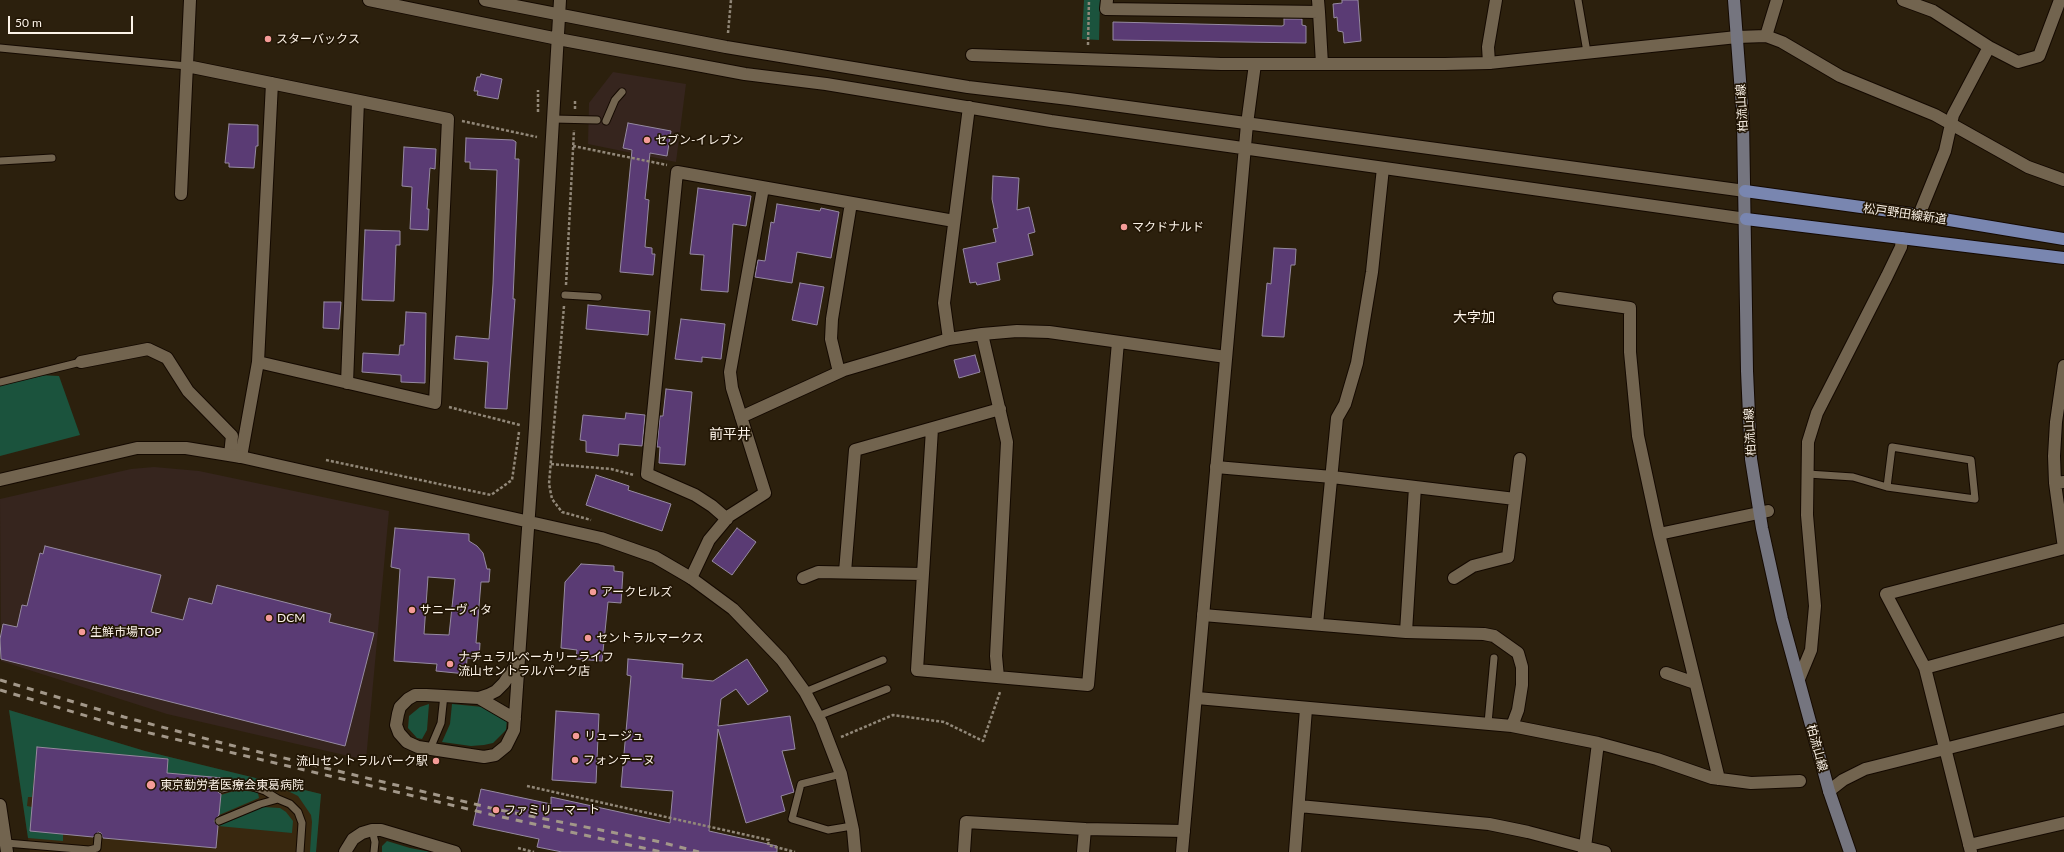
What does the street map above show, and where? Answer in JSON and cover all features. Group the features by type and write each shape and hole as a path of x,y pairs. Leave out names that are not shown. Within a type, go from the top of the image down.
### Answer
{"main road":[{"name":"柏流山線","path":"1734,0 1744,120 1747,371 1751,459 1764,512 1782,619 1828,791 1850,852"},
{"name":"松戸野田線新道","path":"1745,191 1919,215 2064,239"},
{"name":"松戸野田線新道","path":"1746,218 2064,258"}],"street":[{"path":"181,194 190,0"},
{"path":"369,0 558,39 744,74 826,84 1051,121 1244,149 1746,218"},
{"path":"485,0 726,47 968,87 1069,99 1745,191"},
{"path":"515,719 479,698 444,695 415,696 408,699 400,707 396,724 399,733 407,742 430,749 484,757 495,755 506,746 514,730 515,719 529,523 560,0"},
{"path":"1107,0 1106,9 1318,6 1322,64"},
{"path":"1489,63 1488,47 1496,0"},
{"path":"1766,36 1777,0"},
{"path":"1908,1 1933,11 1988,47 2018,62 2039,56 2060,0"},
{"path":"972,55 1115,61 1254,64 1489,63 1737,37 1766,36 1782,42 1840,76 1935,115 1950,125 2028,167 2064,180"},
{"path":"1919,215 1945,152 1953,115 1988,47"},
{"path":"1182,852 1197,698 1244,149 1254,64"},
{"path":"187,66 448,118 435,403 258,362"},
{"path":"236,456 258,362 272,82"},
{"path":"347,383 358,101"},
{"path":"949,340 944,303 969,107"},
{"path":"1317,624 1337,418 1345,404 1357,363 1364,325 1372,272 1383,168"},
{"path":"727,519 712,506 695,495 646,474 677,172 954,221"},
{"path":"691,578 709,540 727,519 765,493 732,388 730,372 763,188"},
{"path":"839,372 831,340 832,319 851,203"},
{"path":"1799,679 1811,650 1815,606 1807,515 1808,442 1817,413 1887,276 1901,247 1902,238"},
{"path":"1559,298 1630,308 1630,352 1638,436 1659,534 1719,779"},
{"path":"741,418 839,372 949,340 982,334 1017,331 1048,332 1226,357"},
{"path":"982,334 1007,442 996,656 998,677"},
{"path":"932,429 917,670 1088,684 1118,342"},
{"path":"81,362 148,349 167,358 188,391 232,436 236,456"},
{"path":"2064,366 2056,422 2064,548 1886,594 1925,668 1970,848 2064,823"},
{"path":"845,572 855,450 1000,409"},
{"path":"0,480 137,448 186,448 236,456 601,538 655,557 691,578 733,609 782,660 805,692 818,716 841,774 852,826 855,852"},
{"path":"1454,578 1473,566 1508,557 1520,459"},
{"path":"1216,467 1332,478 1515,499"},
{"path":"1406,632 1415,487"},
{"path":"1659,534 1764,512"},
{"path":"803,578 818,572 922,574"},
{"path":"1203,615 1406,632 1484,634 1494,636 1518,653 1522,667 1522,685 1518,710 1512,726"},
{"path":"1925,668 2064,630"},
{"path":"479,698 496,691 504,683 519,660"},
{"path":"1666,673 1695,683"},
{"path":"1197,698 1306,709 1512,726 1598,743 1719,779 1751,783 1800,781"},
{"path":"1295,852 1306,709"},
{"path":"1828,791 1842,780 1865,769 2064,719"},
{"path":"1585,850 1598,743"},
{"path":"0,805 9,849"},
{"path":"1299,806 1489,824 1528,832 1585,850 1605,852"},
{"path":"964,852 966,822 1085,829 1184,831"},
{"path":"1083,852 1085,829"},
{"path":"345,852 353,839 362,833 372,830 381,830 443,850 455,852"}],"lane":[{"path":"1578,0 1587,52"},
{"path":"0,48 187,66"},
{"path":"606,121 616,100 622,92"},
{"path":"553,119 597,120"},
{"path":"0,161 52,158"},
{"path":"565,295 598,297"},
{"path":"0,382 81,362"},
{"path":"1808,474 1853,477 1887,487 1975,499 1971,460 1892,447 1887,487"},
{"path":"1488,723 1494,658"},
{"path":"805,692 883,660"},
{"path":"818,716 887,689"},
{"path":"430,749 441,723 444,695"},
{"path":"841,774 801,784 792,818 828,830 852,826"},
{"path":"222,789 234,786 250,786 265,791 290,804 298,812 302,823 300,852"},
{"path":"219,821 260,804 278,799"},
{"path":"372,830 375,842 374,852"},
{"path":"9,849 89,850 97,848 98,837"}],"path":[{"path":"726,47 731,0"},
{"path":"1088,46 1089,0"},
{"path":"538,90 538,114"},
{"path":"576,100 565,295 550,484 552,499 562,512 593,520"},
{"path":"448,118 537,137"},
{"path":"537,129 537,145"},
{"path":"573,146 668,165 677,172"},
{"path":"435,403 520,425"},
{"path":"322,459 491,495 512,480 520,417"},
{"path":"551,464 611,469 638,476 646,474"},
{"path":"841,737 893,715 944,722 982,741 1000,694 998,677"},
{"path":"527,786 769,840 768,845 795,852"},
{"path":"518,848 534,852"}],"shaded area":[{"path":"613,72 686,84 676,162 588,144 589,103"},
{"path":"154,467 199,471 389,511 366,760 167,714 1,661 0,499 131,469"},
{"name":"東京勤労者医療会東葛病院","path":"9,710 145,751 321,794 316,852 30,852"}],"green space":[{"path":"1084,0 1100,0 1099,40 1082,39"},
{"path":"38,375 59,376 80,435 0,456 0,385"},
{"path":"429,704 427,730 422,739 417,738 408,728 409,716 420,707"},
{"path":"452,704 483,707 507,719 506,730 493,743 484,745 471,746 442,742 450,724"},
{"path":"9,710 145,751 321,794 316,852 310,852 311,815 298,796 286,790 253,782 243,781 222,784 222,778 167,773 168,759 37,747 32,797 28,797 27,806 32,807 30,831 63,834 63,841 28,838"},
{"path":"237,790 256,792 258,793 259,798 219,815 221,795"},
{"path":"263,807 280,808 286,812 293,821 292,833 218,826"},
{"path":"387,841 410,848 431,852 382,852 382,846"}],"building":[{"path":"1342,0 1358,0 1361,41 1344,43 1343,32 1338,31 1337,17 1334,18 1333,4 1342,3"},
{"path":"1284,19 1302,19 1302,25 1306,26 1306,43 1113,40 1113,22 1282,26 1284,25"},
{"path":"481,74 502,79 498,99 477,95 478,91 474,91 477,77 480,77"},
{"path":"628,123 671,131 667,156 650,153 645,199 649,200 645,247 652,248 652,254 655,254 653,275 620,272 632,150 623,148"},
{"path":"229,124 258,125 258,146 256,146 254,168 229,167 229,163 225,163"},
{"path":"466,138 513,140 516,142 515,159 519,159 513,299 515,299 507,409 485,408 488,362 454,359 456,336 489,339 493,284 497,170 470,169 470,162 465,162"},
{"path":"404,147 436,149 435,169 430,168 427,209 429,209 428,230 410,229 412,187 402,186"},
{"path":"993,176 1019,178 1017,210 1029,207 1035,232 1028,234 1033,255 997,263 1000,280 977,285 976,282 970,283 963,249 996,242 993,229 998,228 992,199"},
{"path":"698,188 751,196 746,226 733,224 728,292 701,290 704,255 690,254"},
{"path":"777,204 820,211 821,208 839,212 831,258 797,252 792,283 755,277 758,260 765,261 771,222 774,223"},
{"path":"365,230 400,231 400,245 396,245 394,301 362,300"},
{"path":"1274,248 1296,249 1295,265 1291,265 1284,337 1262,336 1267,283 1271,284"},
{"path":"800,283 824,287 817,325 792,320"},
{"path":"324,302 341,302 339,329 323,328"},
{"path":"588,305 650,311 648,335 586,329"},
{"path":"406,312 426,313 425,383 401,382 401,375 362,372 363,353 399,355 400,345 404,345"},
{"path":"681,319 725,324 721,359 702,357 702,362 675,359"},
{"path":"975,355 980,372 959,378 954,360"},
{"path":"666,389 692,392 685,465 659,463 660,447 657,447 660,416 663,416"},
{"path":"626,413 645,415 642,446 619,444 618,456 586,452 586,441 580,440 583,415 625,419"},
{"path":"596,475 629,486 628,490 671,504 662,531 586,505"},
{"path":"395,528 469,534 469,541 477,546 483,553 487,569 490,569 489,582 481,582 476,643 480,643 479,659 467,658 466,674 436,671 437,664 394,661 400,569 391,567","holes":["428,577 455,579 449,635 424,634"]},
{"path":"737,528 756,542 732,575 712,561"},
{"path":"45,546 161,575 151,612 183,620 189,598 212,604 217,585 331,614 329,622 374,633 345,746 1,659 0,639 3,624 17,627 22,605 27,606 40,553 43,554"},
{"path":"581,564 614,566 614,571 623,572 621,603 608,602 602,661 576,659 577,650 561,648 565,582"},
{"path":"628,659 683,664 682,678 713,681 747,659 768,691 748,705 736,689 721,699 718,726 790,716 795,749 782,751 794,792 781,796 785,811 746,823 718,729 709,831 777,846 777,852 562,852 537,847 539,839 473,825 481,789 551,804 551,797 670,823 673,791 621,787 631,676 627,675"},
{"path":"556,711 599,714 596,783 552,780"},
{"path":"37,747 168,759 167,773 223,778 222,784 217,788 218,792 221,794 219,815 214,821 218,826 216,848 103,838 101,833 98,832 93,837 30,831"}],"railway":[{"path":"0,680 124,717 226,744 495,809 656,841 699,852"},
{"path":"0,690 120,726 493,815 662,852"}],"place":[{"name":"スターバックス","path":"268,39"},
{"name":"セブン-イレブン","path":"647,140"},
{"name":"マクドナルド","path":"1124,227"},
{"name":"アークヒルズ","path":"593,592"},
{"name":"サニーヴィタ","path":"412,610"},
{"name":"DCM","path":"269,618"},
{"name":"生鮮市場TOP","path":"82,632"},
{"name":"セントラルマークス","path":"588,638"},
{"name":"ナチュラルベーカリーライフ 流山セントラルパーク店","path":"450,664"},
{"name":"リュージュ","path":"576,736"},
{"name":"フォンテーヌ","path":"575,760"},
{"name":"流山セントラルパーク駅","path":"436,761"},
{"name":"東京勤労者医療会東葛病院","path":"151,785"},
{"name":"ファミリーマート","path":"496,810"}],"district":[{"name":"大字加","path":"1474,317"},
{"name":"前平井","path":"730,434"}]}
